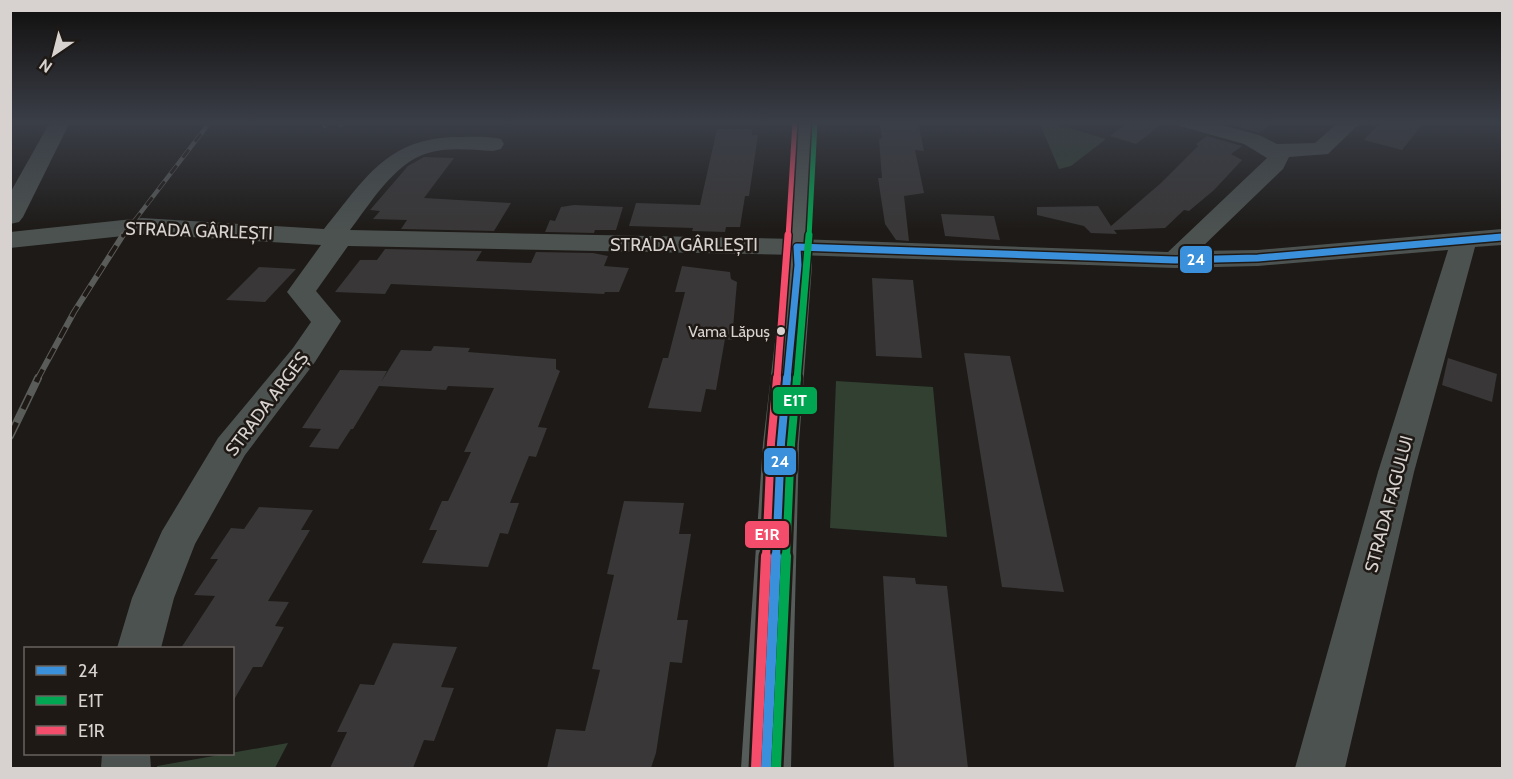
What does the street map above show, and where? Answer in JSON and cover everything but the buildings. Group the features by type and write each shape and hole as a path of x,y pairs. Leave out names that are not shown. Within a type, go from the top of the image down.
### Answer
{"main road":[{"path":"766,768 781,443 798,265 803,158"}],"street":[{"path":"10,217 41,158"},
{"path":"336,238 394,161 399,158"},
{"path":"1175,260 1275,164 1278,158"},
{"name":"STRADA GÂRLEȘTI","path":"10,240 142,226 336,238 797,247 1175,260 1258,258 1503,237"},
{"name":"STRADA ARGEȘ","path":"139,647 153,598 176,542 231,447 304,356 326,321 301,292 336,238"},
{"name":"STRADA FAGULUI","path":"1320,768 1396,472 1464,241"}],"green space":[{"path":"1054,158 1081,158 1071,166 1059,169"},
{"path":"836,381 933,387 947,537 830,528"},
{"path":"288,743 275,768 157,768 157,766 220,755 234,755 234,752"}],"railway":[{"path":"122,237 182,158"},
{"path":"37,379 74,312 123,235"},
{"path":"10,436 37,379"}],"transit line":[{"name":"E1R","path":"756,768 771,443 787,265 793,158"},
{"name":"E1T","path":"776,768 791,444 808,266 813,158"},
{"name":"24","path":"766,768 781,443 798,265 797,247 1175,260 1258,258 1502,237"}],"place":[{"name":"Vama Lăpuș","path":"781,331"}]}
